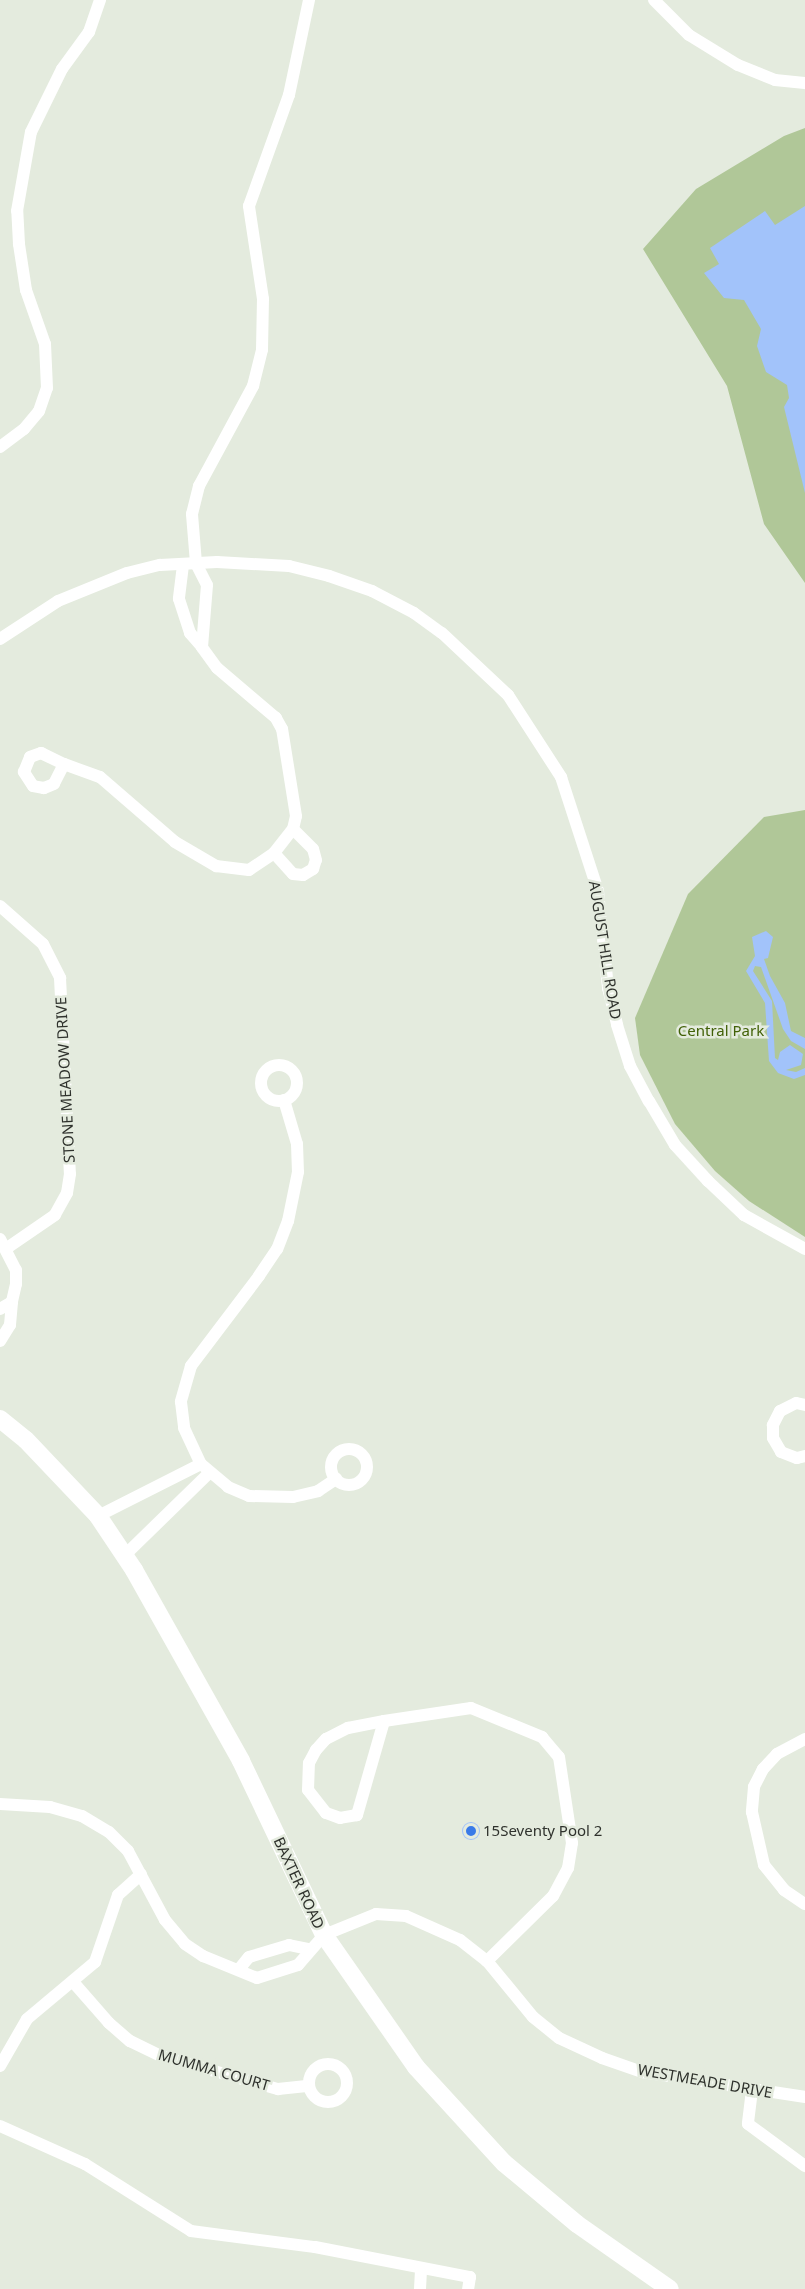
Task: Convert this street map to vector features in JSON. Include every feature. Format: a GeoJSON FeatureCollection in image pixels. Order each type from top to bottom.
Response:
{"type":"FeatureCollection","features":[{"type":"Feature","properties":{"kind":"main road","name":"BAXTER ROAD"},"geometry":{"type":"LineString","coordinates":[[0,1419],[26,1440],[98,1516],[124,1556],[241,1761],[324,1935],[416,2067],[475,2133],[577,2224],[670,2289]]}},
{"type":"Feature","properties":{"kind":"street"},"geometry":{"type":"LineString","coordinates":[[0,447],[24,429],[39,411],[47,388],[45,344],[26,290],[19,244],[17,211],[31,132],[62,69],[89,32],[100,0]]}},
{"type":"Feature","properties":{"kind":"street"},"geometry":{"type":"LineString","coordinates":[[64,764],[100,777],[175,842],[216,866],[249,870],[274,853],[293,830],[296,816],[282,729],[276,718],[217,668],[190,633],[179,599],[189,564],[192,514],[199,486],[253,386],[262,350],[263,299],[249,206],[289,95],[309,0]]}},
{"type":"Feature","properties":{"kind":"street"},"geometry":{"type":"LineString","coordinates":[[654,0],[689,35],[738,66],[775,80],[805,83]]}},
{"type":"Feature","properties":{"kind":"street","name":"AUGUST HILL ROAD"},"geometry":{"type":"LineString","coordinates":[[0,639],[58,601],[127,573],[189,564],[250,562],[289,566],[372,591],[414,613],[442,633],[508,695],[561,777],[598,891],[608,988],[617,1025],[630,1066],[649,1101],[675,1145],[708,1181],[744,1215],[805,1250]]}},
{"type":"Feature","properties":{"kind":"street"},"geometry":{"type":"LineString","coordinates":[[189,564],[207,585],[202,647]]}},
{"type":"Feature","properties":{"kind":"street"},"geometry":{"type":"LineString","coordinates":[[274,853],[293,874],[303,875],[313,869],[316,860],[313,849],[293,830]]}},
{"type":"Feature","properties":{"kind":"street","name":"STONE MEADOW DRIVE"},"geometry":{"type":"LineString","coordinates":[[0,906],[43,944],[60,978],[70,1174],[67,1193],[55,1215],[3,1244],[16,1270],[10,1324],[0,1341]]}},
{"type":"Feature","properties":{"kind":"street"},"geometry":{"type":"LineString","coordinates":[[284,1100],[297,1144],[298,1172],[288,1221],[278,1249],[191,1366],[183,1384],[184,1428],[206,1468],[228,1487],[249,1496],[270,1499],[318,1491],[336,1479]]}},
{"type":"Feature","properties":{"kind":"street"},"geometry":{"type":"LineString","coordinates":[[0,1309],[12,1302]]}},
{"type":"Feature","properties":{"kind":"street"},"geometry":{"type":"LineString","coordinates":[[805,1404],[796,1403],[780,1411],[773,1425],[773,1438],[781,1452],[797,1458],[805,1456]]}},
{"type":"Feature","properties":{"kind":"street"},"geometry":{"type":"LineString","coordinates":[[98,1516],[206,1468]]}},
{"type":"Feature","properties":{"kind":"street"},"geometry":{"type":"LineString","coordinates":[[124,1556],[206,1468]]}},
{"type":"Feature","properties":{"kind":"street"},"geometry":{"type":"LineString","coordinates":[[384,1721],[357,1815],[340,1818],[326,1813],[309,1790],[306,1776],[316,1750],[326,1739],[348,1728],[384,1721],[471,1708],[542,1737],[559,1757],[572,1843],[568,1868],[553,1896],[487,1960]]}},
{"type":"Feature","properties":{"kind":"street"},"geometry":{"type":"LineString","coordinates":[[805,1739],[777,1754],[763,1768],[754,1788],[752,1812],[764,1865],[784,1890],[805,1904]]}},
{"type":"Feature","properties":{"kind":"street","name":"WESTMEADE DRIVE"},"geometry":{"type":"LineString","coordinates":[[0,1804],[50,1807],[82,1816],[110,1832],[128,1851],[165,1920],[185,1944],[203,1956],[240,1968],[257,1978],[298,1965],[308,1949],[324,1935],[376,1914],[398,1914],[435,1925],[487,1960],[533,2017],[559,2038],[642,2072],[805,2097]]}},
{"type":"Feature","properties":{"kind":"street"},"geometry":{"type":"LineString","coordinates":[[0,2066],[27,2019],[74,1983],[94,1962],[118,1895],[141,1874]]}},
{"type":"Feature","properties":{"kind":"street"},"geometry":{"type":"LineString","coordinates":[[240,1968],[249,1958],[289,1945],[308,1949]]}},
{"type":"Feature","properties":{"kind":"street","name":"MUMMA COURT"},"geometry":{"type":"LineString","coordinates":[[74,1983],[109,2023],[130,2041],[161,2056],[278,2089],[309,2086]]}},
{"type":"Feature","properties":{"kind":"street"},"geometry":{"type":"LineString","coordinates":[[752,2090],[748,2124],[805,2166]]}},
{"type":"Feature","properties":{"kind":"street"},"geometry":{"type":"LineString","coordinates":[[0,2126],[85,2164],[192,2231],[315,2247],[470,2277],[468,2289]]}},
{"type":"Feature","properties":{"kind":"street"},"geometry":{"type":"LineString","coordinates":[[420,2289],[421,2268]]}},
{"type":"Feature","properties":{"kind":"green space"},"geometry":{"type":"Polygon","coordinates":[[[805,128],[805,583],[764,524],[727,386],[643,249],[696,189],[784,136],[805,128]]]}},
{"type":"Feature","properties":{"kind":"green space","name":"Central Park"},"geometry":{"type":"Polygon","coordinates":[[[805,810],[805,1237],[749,1201],[715,1171],[675,1124],[640,1055],[635,1018],[688,894],[764,817],[805,810]]]}},
{"type":"Feature","properties":{"kind":"water"},"geometry":{"type":"Polygon","coordinates":[[[805,206],[805,493],[784,407],[789,398],[787,385],[766,372],[757,346],[761,329],[744,300],[724,298],[704,273],[719,264],[710,248],[765,211],[775,225],[805,206]]]}},
{"type":"Feature","properties":{"kind":"water"},"geometry":{"type":"Polygon","coordinates":[[[766,931],[773,937],[768,958],[764,959],[770,976],[785,1003],[791,1031],[805,1038],[805,1049],[791,1041],[783,1029],[761,967],[755,966],[753,971],[772,1001],[775,1058],[778,1060],[780,1052],[790,1045],[803,1054],[801,1065],[786,1070],[796,1072],[805,1068],[805,1075],[794,1079],[778,1073],[769,1061],[765,1003],[746,971],[755,956],[752,937],[766,931]]]}},
{"type":"Feature","properties":{"kind":"water","name":"15Seventy Pool 2"},"geometry":{"type":"Polygon","coordinates":[[[471,1822],[479,1827],[480,1831],[475,1839],[471,1840],[463,1835],[462,1831],[467,1823],[471,1822]]]}},
{"type":"Feature","properties":{"kind":"place","name":"15Seventy Pool 2"},"geometry":{"type":"Point","coordinates":[471,1831]}}]}
